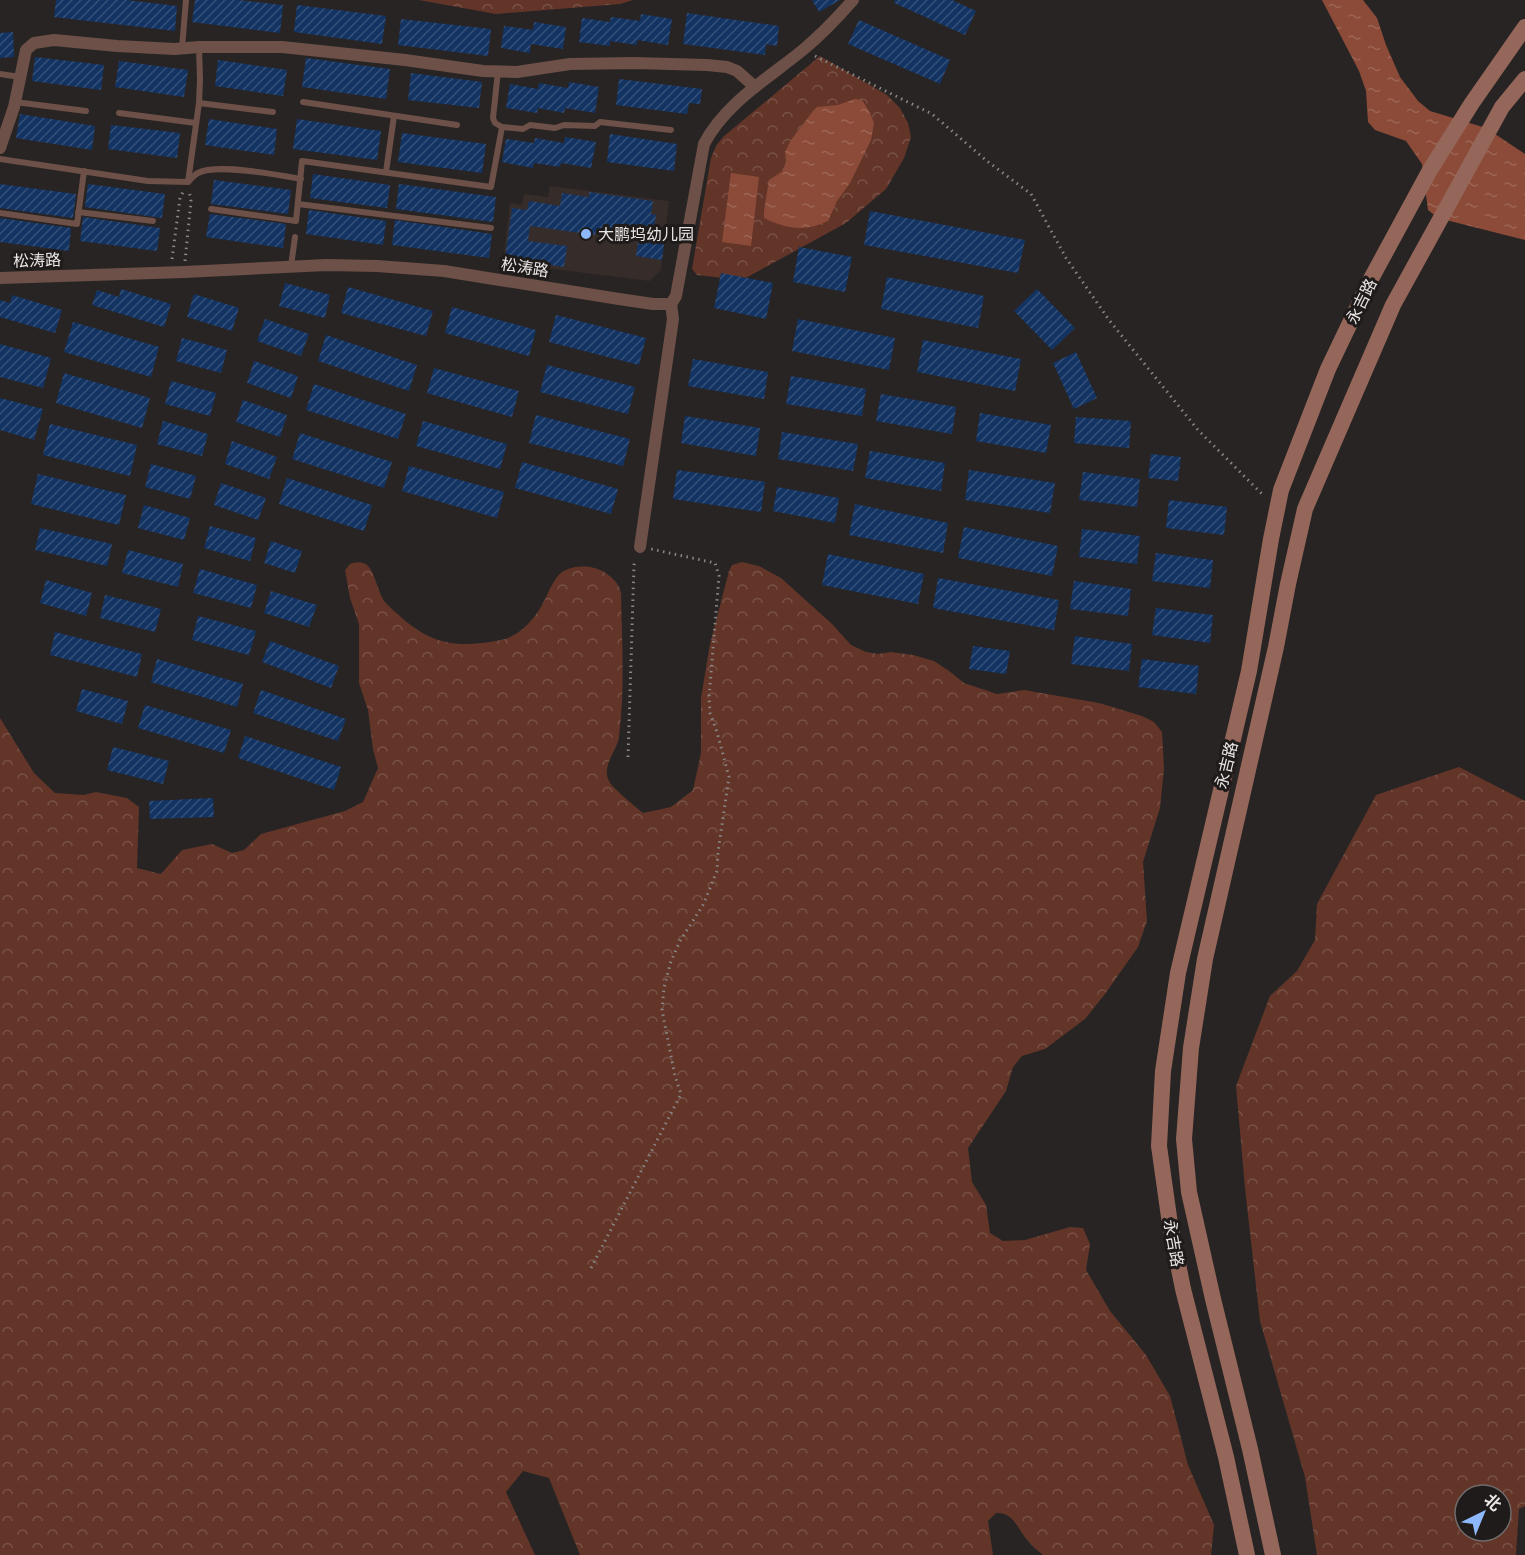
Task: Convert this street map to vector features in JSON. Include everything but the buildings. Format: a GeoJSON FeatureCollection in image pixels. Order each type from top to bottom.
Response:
{"type":"FeatureCollection","features":[{"type":"Feature","properties":{"kind":"main road","name":"永吉路"},"geometry":{"type":"LineString","coordinates":[[1247,1555],[1226,1457],[1183,1289],[1170,1224],[1159,1146],[1163,1071],[1178,973],[1249,671],[1281,490],[1328,369],[1372,278],[1430,170],[1472,103],[1525,27]]}},
{"type":"Feature","properties":{"kind":"main road","name":"永吉路"},"geometry":{"type":"LineString","coordinates":[[1274,1555],[1189,1192],[1184,1138],[1191,1048],[1205,959],[1305,509],[1393,305],[1502,108],[1525,79]]}},
{"type":"Feature","properties":{"kind":"street"},"geometry":{"type":"LineString","coordinates":[[640,547],[673,319],[671,304],[676,296],[704,144],[710,131],[724,114],[802,50],[853,0]]}},
{"type":"Feature","properties":{"kind":"street"},"geometry":{"type":"LineString","coordinates":[[1,140],[15,102],[26,50],[34,43],[54,40],[117,46],[182,48],[282,47],[483,71],[517,72],[570,64],[707,65],[727,67],[737,71],[755,87]]}},
{"type":"Feature","properties":{"kind":"street","name":"松涛路"},"geometry":{"type":"LineString","coordinates":[[0,278],[326,265],[376,266],[444,271],[618,299],[671,304]]}},
{"type":"Feature","properties":{"kind":"lane"},"geometry":{"type":"LineString","coordinates":[[182,48],[186,0]]}},
{"type":"Feature","properties":{"kind":"lane"},"geometry":{"type":"LineString","coordinates":[[188,182],[199,103],[198,47]]}},
{"type":"Feature","properties":{"kind":"lane"},"geometry":{"type":"LineString","coordinates":[[498,71],[493,118],[495,123],[501,127],[523,129],[530,125],[555,128],[564,125],[595,126],[600,122],[671,130]]}},
{"type":"Feature","properties":{"kind":"lane"},"geometry":{"type":"LineString","coordinates":[[0,74],[20,77]]}},
{"type":"Feature","properties":{"kind":"lane"},"geometry":{"type":"LineString","coordinates":[[15,102],[86,111]]}},
{"type":"Feature","properties":{"kind":"lane"},"geometry":{"type":"LineString","coordinates":[[303,102],[457,125]]}},
{"type":"Feature","properties":{"kind":"lane"},"geometry":{"type":"LineString","coordinates":[[199,103],[273,112]]}},
{"type":"Feature","properties":{"kind":"lane"},"geometry":{"type":"LineString","coordinates":[[119,113],[196,123]]}},
{"type":"Feature","properties":{"kind":"lane"},"geometry":{"type":"LineString","coordinates":[[386,172],[394,116]]}},
{"type":"Feature","properties":{"kind":"lane"},"geometry":{"type":"LineString","coordinates":[[211,209],[296,221],[302,161],[491,187],[501,127]]}},
{"type":"Feature","properties":{"kind":"lane"},"geometry":{"type":"LineString","coordinates":[[0,159],[148,181],[188,182],[196,174],[216,169],[266,173],[301,179]]}},
{"type":"Feature","properties":{"kind":"lane"},"geometry":{"type":"LineString","coordinates":[[0,213],[77,224],[84,171]]}},
{"type":"Feature","properties":{"kind":"lane"},"geometry":{"type":"LineString","coordinates":[[298,204],[490,228]]}},
{"type":"Feature","properties":{"kind":"lane"},"geometry":{"type":"LineString","coordinates":[[78,212],[153,221]]}},
{"type":"Feature","properties":{"kind":"lane"},"geometry":{"type":"LineString","coordinates":[[291,267],[295,237]]}},
{"type":"Feature","properties":{"kind":"path"},"geometry":{"type":"LineString","coordinates":[[802,50],[932,114],[987,161],[1031,194],[1066,258],[1109,320],[1198,430],[1264,495],[1272,500]]}},
{"type":"Feature","properties":{"kind":"path"},"geometry":{"type":"LineString","coordinates":[[177,272],[180,198],[188,182]]}},
{"type":"Feature","properties":{"kind":"path"},"geometry":{"type":"LineString","coordinates":[[177,272],[191,201],[188,182]]}},
{"type":"Feature","properties":{"kind":"path"},"geometry":{"type":"LineString","coordinates":[[591,1268],[681,1094],[675,1076],[662,1010],[664,988],[671,961],[680,941],[703,905],[717,871],[729,777],[710,713],[709,697],[719,576],[715,563],[640,547],[634,565],[628,758]]}},
{"type":"Feature","properties":{"kind":"shaded area","name":"大鹏坞幼儿园"},"geometry":{"type":"Polygon","coordinates":[[[550,186],[669,201],[661,270],[650,281],[503,263],[510,203],[522,205],[524,194],[548,197],[550,186]]]}},
{"type":"Feature","properties":{"kind":"green space"},"geometry":{"type":"Polygon","coordinates":[[[419,0],[633,0],[620,4],[496,14],[419,0]]]}},
{"type":"Feature","properties":{"kind":"green space"},"geometry":{"type":"Polygon","coordinates":[[[820,56],[887,95],[900,108],[908,123],[911,137],[904,158],[886,189],[846,223],[742,280],[697,275],[692,269],[711,158],[716,146],[723,137],[820,56]]]}},
{"type":"Feature","properties":{"kind":"green space"},"geometry":{"type":"Polygon","coordinates":[[[359,562],[367,565],[385,602],[414,627],[437,639],[460,644],[501,640],[513,635],[535,616],[561,573],[579,567],[593,568],[599,569],[612,578],[619,586],[621,593],[623,665],[621,719],[618,742],[608,764],[607,775],[615,788],[643,813],[671,807],[693,790],[701,753],[701,698],[710,644],[729,571],[732,565],[742,562],[759,566],[781,578],[832,624],[851,645],[866,652],[878,654],[891,652],[934,661],[964,683],[997,694],[1024,690],[1099,703],[1142,716],[1154,722],[1162,732],[1164,769],[1160,808],[1143,862],[1147,921],[1138,947],[1085,1019],[1045,1049],[1022,1056],[1013,1067],[1006,1091],[968,1148],[972,1182],[986,1205],[990,1233],[1003,1241],[1025,1240],[1070,1227],[1083,1228],[1090,1244],[1086,1270],[1110,1311],[1146,1355],[1170,1396],[1188,1465],[1214,1525],[1211,1555],[1043,1555],[1024,1537],[1015,1522],[1007,1515],[996,1513],[988,1521],[993,1555],[580,1555],[549,1478],[523,1471],[506,1492],[535,1555],[0,1555],[0,718],[34,773],[55,793],[84,795],[96,792],[127,798],[139,807],[137,868],[161,874],[182,850],[212,844],[232,853],[244,850],[261,834],[345,811],[363,802],[378,768],[368,710],[359,683],[359,624],[350,598],[345,570],[350,564],[359,562]]]}},
{"type":"Feature","properties":{"kind":"green space"},"geometry":{"type":"Polygon","coordinates":[[[1459,767],[1525,801],[1525,1506],[1519,1509],[1516,1555],[1317,1555],[1305,1477],[1260,1321],[1236,1086],[1270,996],[1297,971],[1315,940],[1317,904],[1376,795],[1459,767]]]}},
{"type":"Feature","properties":{"kind":"water"},"geometry":{"type":"Polygon","coordinates":[[[1322,0],[1363,0],[1377,18],[1400,77],[1418,101],[1430,111],[1486,128],[1525,154],[1525,240],[1438,218],[1428,210],[1422,164],[1406,141],[1375,130],[1368,122],[1366,91],[1359,71],[1322,0]]]}},
{"type":"Feature","properties":{"kind":"water"},"geometry":{"type":"Polygon","coordinates":[[[855,99],[862,100],[874,123],[871,140],[828,221],[812,227],[796,228],[780,225],[764,218],[769,180],[783,171],[786,161],[785,152],[791,140],[813,111],[817,107],[838,105],[855,99]]]}},
{"type":"Feature","properties":{"kind":"water"},"geometry":{"type":"Polygon","coordinates":[[[731,173],[759,177],[751,246],[722,242],[731,173]]]}},
{"type":"Feature","properties":{"kind":"place","name":"大鹏坞幼儿园"},"geometry":{"type":"Point","coordinates":[586,234]}}]}
